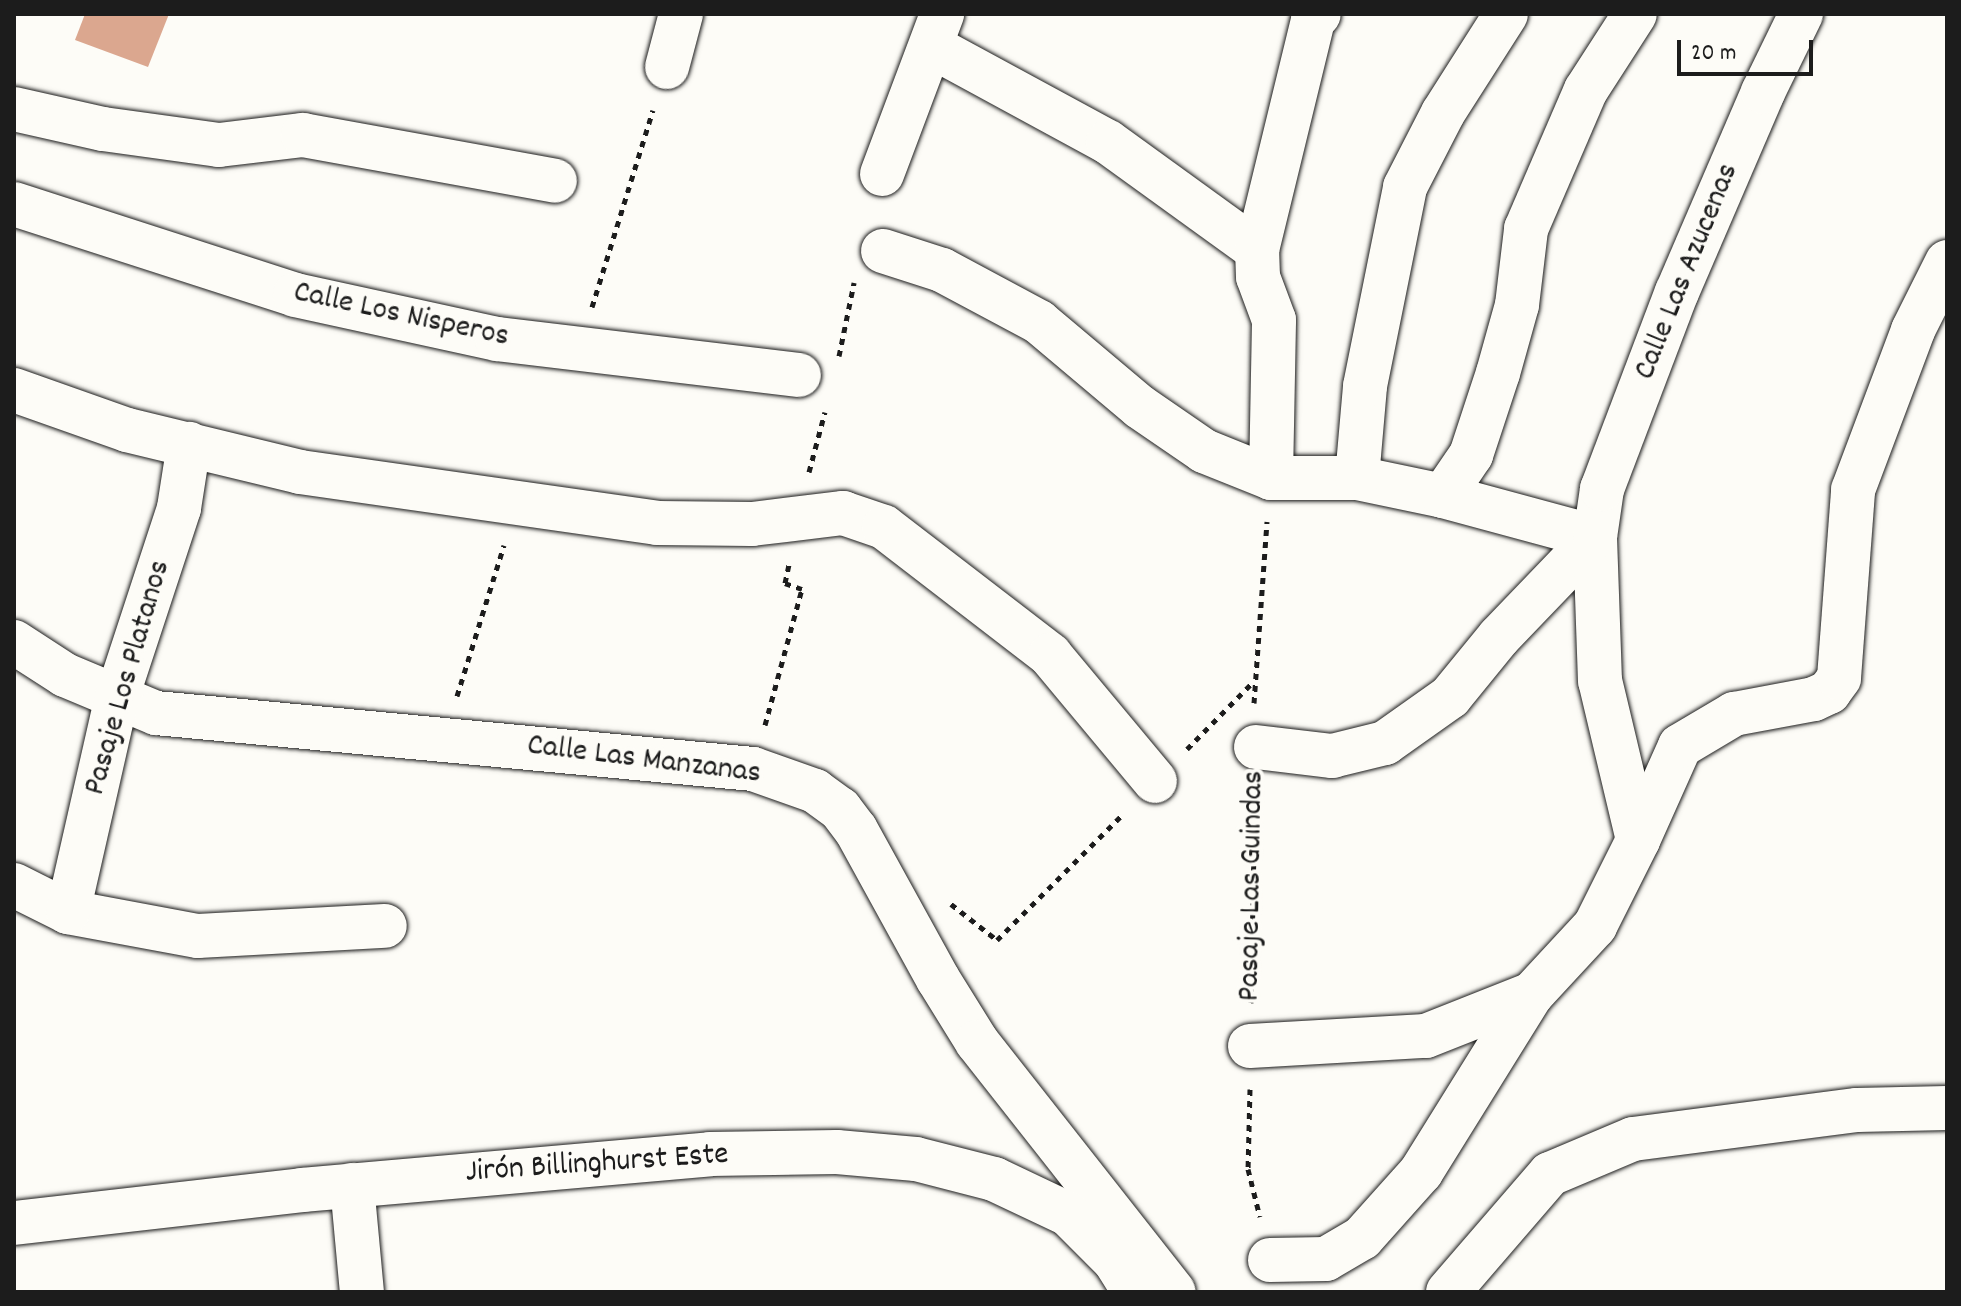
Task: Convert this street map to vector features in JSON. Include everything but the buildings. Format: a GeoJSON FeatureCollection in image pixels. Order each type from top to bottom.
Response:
{"type":"FeatureCollection","features":[{"type":"Feature","properties":{"kind":"street"},"geometry":{"type":"LineString","coordinates":[[667,67],[681,14]]}},
{"type":"Feature","properties":{"kind":"street"},"geometry":{"type":"LineString","coordinates":[[1357,478],[1365,386],[1405,187],[1443,113],[1506,14]]}},
{"type":"Feature","properties":{"kind":"street"},"geometry":{"type":"LineString","coordinates":[[1443,496],[1471,455],[1498,373],[1517,305],[1526,229],[1586,90],[1635,14]]}},
{"type":"Feature","properties":{"kind":"street","name":"Calle Las Azucenas"},"geometry":{"type":"LineString","coordinates":[[1638,840],[1600,681],[1595,537],[1602,489],[1677,292],[1763,92],[1801,14]]}},
{"type":"Feature","properties":{"kind":"street"},"geometry":{"type":"LineString","coordinates":[[1271,478],[1274,320],[1258,277],[1257,250],[1304,16]]}},
{"type":"Feature","properties":{"kind":"street"},"geometry":{"type":"LineString","coordinates":[[882,174],[936,30],[1108,142],[1257,250]]}},
{"type":"Feature","properties":{"kind":"street"},"geometry":{"type":"LineString","coordinates":[[14,109],[103,129],[219,145],[303,135],[555,181]]}},
{"type":"Feature","properties":{"kind":"street","name":"Calle Los Nisperos"},"geometry":{"type":"LineString","coordinates":[[14,204],[295,295],[497,339],[581,346],[799,375]]}},
{"type":"Feature","properties":{"kind":"street"},"geometry":{"type":"LineString","coordinates":[[883,251],[942,270],[1039,322],[1140,407],[1204,451],[1271,478],[1357,478],[1443,496],[1595,537],[1499,637],[1450,697],[1385,743],[1332,756],[1256,747]]}},
{"type":"Feature","properties":{"kind":"street"},"geometry":{"type":"LineString","coordinates":[[1270,1260],[1326,1259],[1362,1238],[1421,1172],[1532,994],[1595,926],[1680,746],[1734,714],[1814,699],[1829,692],[1839,678],[1853,490],[1913,330],[1947,262]]}},
{"type":"Feature","properties":{"kind":"street"},"geometry":{"type":"LineString","coordinates":[[14,390],[127,430],[300,472],[657,523],[752,524],[843,513],[884,527],[1050,655],[1155,781]]}},
{"type":"Feature","properties":{"kind":"street","name":"Pasaje Los Platanos"},"geometry":{"type":"LineString","coordinates":[[68,912],[117,697],[179,508],[189,444]]}},
{"type":"Feature","properties":{"kind":"street","name":"Calle Las Manzanas"},"geometry":{"type":"LineString","coordinates":[[14,642],[65,675],[156,713],[753,769],[815,791],[840,809],[856,830],[938,979],[977,1042],[1174,1292]]}},
{"type":"Feature","properties":{"kind":"street"},"geometry":{"type":"LineString","coordinates":[[14,885],[68,912],[198,936],[385,926]]}},
{"type":"Feature","properties":{"kind":"street"},"geometry":{"type":"LineString","coordinates":[[1250,1046],[1426,1036],[1532,994]]}},
{"type":"Feature","properties":{"kind":"street"},"geometry":{"type":"LineString","coordinates":[[1448,1292],[1550,1174],[1633,1139],[1857,1110],[1947,1108]]}},
{"type":"Feature","properties":{"kind":"street","name":"Jirón Billinghurst Este"},"geometry":{"type":"LineString","coordinates":[[14,1223],[352,1185],[710,1154],[837,1152],[916,1159],[994,1179],[1068,1214],[1115,1261],[1134,1292]]}},
{"type":"Feature","properties":{"kind":"street"},"geometry":{"type":"LineString","coordinates":[[352,1185],[362,1292]]}},
{"type":"Feature","properties":{"kind":"path"},"geometry":{"type":"LineString","coordinates":[[581,346],[667,67]]}},
{"type":"Feature","properties":{"kind":"path","name":"Pasaje Las Guindas"},"geometry":{"type":"LineString","coordinates":[[1270,1260],[1248,1169],[1256,747],[1253,681],[1271,478]]}},
{"type":"Feature","properties":{"kind":"path"},"geometry":{"type":"LineString","coordinates":[[443,739],[518,501]]}}]}
